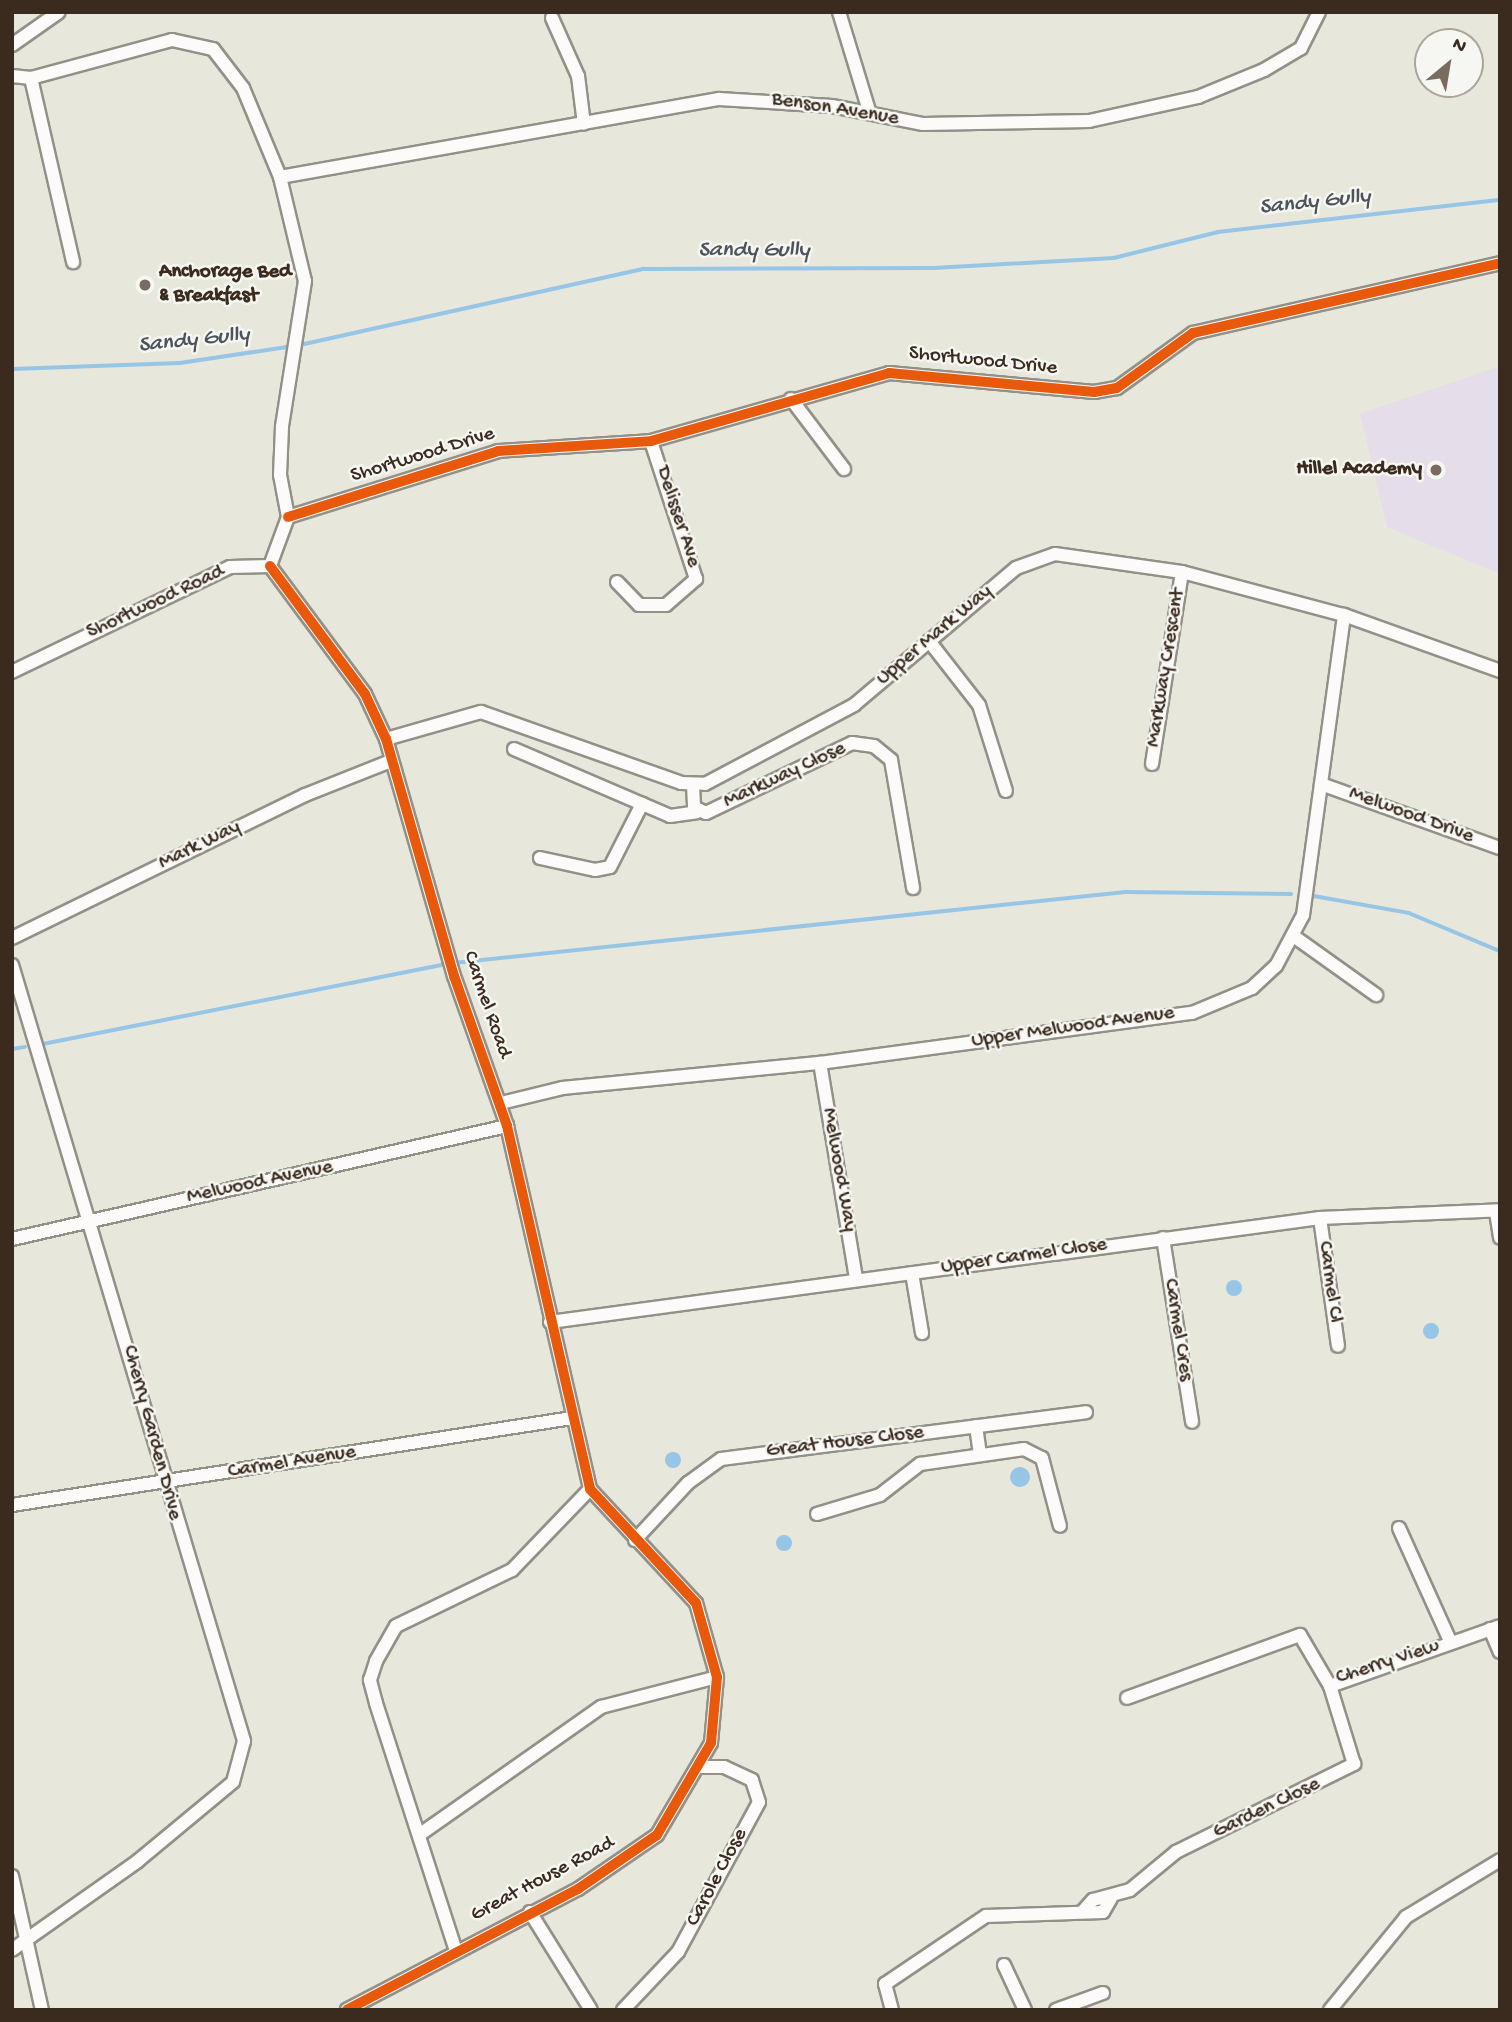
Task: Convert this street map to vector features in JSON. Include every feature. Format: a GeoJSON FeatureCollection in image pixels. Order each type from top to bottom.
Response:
{"type":"FeatureCollection","features":[{"type":"Feature","properties":{"kind":"street"},"geometry":{"type":"LineString","coordinates":[[15,39],[59,12]]}},
{"type":"Feature","properties":{"kind":"street"},"geometry":{"type":"LineString","coordinates":[[839,12],[869,111]]}},
{"type":"Feature","properties":{"kind":"street","name":"Benson Avenue"},"geometry":{"type":"LineString","coordinates":[[280,177],[719,99],[869,111],[923,124],[1014,125],[1089,121],[1158,107],[1228,87],[1288,56],[1306,41],[1318,12]]}},
{"type":"Feature","properties":{"kind":"street"},"geometry":{"type":"LineString","coordinates":[[552,18],[578,76],[584,124]]}},
{"type":"Feature","properties":{"kind":"street"},"geometry":{"type":"LineString","coordinates":[[12,76],[31,78],[172,40],[204,43],[243,88],[280,177],[305,281],[282,426],[280,475],[288,517],[270,566]]}},
{"type":"Feature","properties":{"kind":"street"},"geometry":{"type":"LineString","coordinates":[[31,78],[73,262]]}},
{"type":"Feature","properties":{"kind":"street","name":"Shortwood Drive"},"geometry":{"type":"LineString","coordinates":[[288,517],[498,451],[651,442],[870,376],[912,371],[1094,392],[1117,388],[1193,333],[1500,263]]}},
{"type":"Feature","properties":{"kind":"street"},"geometry":{"type":"LineString","coordinates":[[791,399],[844,469]]}},
{"type":"Feature","properties":{"kind":"street","name":"Delisser Ave"},"geometry":{"type":"LineString","coordinates":[[617,582],[639,605],[666,605],[696,579],[651,442]]}},
{"type":"Feature","properties":{"kind":"street","name":"Upper Mark Way"},"geometry":{"type":"LineString","coordinates":[[693,786],[716,780],[853,705],[1034,559],[1080,553],[1182,572],[1344,615],[1500,671]]}},
{"type":"Feature","properties":{"kind":"street","name":"Shortwood Road"},"geometry":{"type":"LineString","coordinates":[[12,672],[230,567],[270,566]]}},
{"type":"Feature","properties":{"kind":"street","name":"Carmel Road"},"geometry":{"type":"LineString","coordinates":[[270,566],[365,694],[386,739],[454,976],[507,1126],[590,1489]]}},
{"type":"Feature","properties":{"kind":"street","name":"Markway Crescent"},"geometry":{"type":"LineString","coordinates":[[1152,764],[1182,572]]}},
{"type":"Feature","properties":{"kind":"street"},"geometry":{"type":"LineString","coordinates":[[1344,615],[1321,784],[1295,937],[1376,995]]}},
{"type":"Feature","properties":{"kind":"street"},"geometry":{"type":"LineString","coordinates":[[929,642],[979,705],[1006,791]]}},
{"type":"Feature","properties":{"kind":"street"},"geometry":{"type":"LineString","coordinates":[[386,739],[481,712],[693,786]]}},
{"type":"Feature","properties":{"kind":"street","name":"Markway Close"},"geometry":{"type":"LineString","coordinates":[[693,786],[697,811],[706,813],[852,743],[874,746],[891,760],[914,888]]}},
{"type":"Feature","properties":{"kind":"street"},"geometry":{"type":"LineString","coordinates":[[514,749],[678,817],[697,811]]}},
{"type":"Feature","properties":{"kind":"street","name":"Mark Way"},"geometry":{"type":"LineString","coordinates":[[12,939],[305,795],[391,761]]}},
{"type":"Feature","properties":{"kind":"street","name":"Melwood Drive"},"geometry":{"type":"LineString","coordinates":[[1321,784],[1500,848]]}},
{"type":"Feature","properties":{"kind":"street"},"geometry":{"type":"LineString","coordinates":[[540,859],[610,867],[642,804]]}},
{"type":"Feature","properties":{"kind":"street","name":"Upper Melwood Avenue"},"geometry":{"type":"LineString","coordinates":[[500,1103],[563,1088],[820,1063],[1192,1013],[1252,988],[1295,937]]}},
{"type":"Feature","properties":{"kind":"street","name":"Cherry Garden Drive"},"geometry":{"type":"LineString","coordinates":[[12,965],[93,1220],[163,1483],[244,1741],[233,1782],[138,1861],[12,1950]]}},
{"type":"Feature","properties":{"kind":"street","name":"Melwood Way"},"geometry":{"type":"LineString","coordinates":[[820,1063],[856,1277]]}},
{"type":"Feature","properties":{"kind":"street","name":"Melwood Avenue"},"geometry":{"type":"LineString","coordinates":[[12,1239],[507,1126]]}},
{"type":"Feature","properties":{"kind":"street"},"geometry":{"type":"LineString","coordinates":[[1498,1211],[1500,1238]]}},
{"type":"Feature","properties":{"kind":"street","name":"Upper Carmel Close"},"geometry":{"type":"LineString","coordinates":[[551,1322],[856,1277],[912,1273],[1320,1218],[1498,1211]]}},
{"type":"Feature","properties":{"kind":"street","name":"Carmel Cl"},"geometry":{"type":"LineString","coordinates":[[1320,1218],[1338,1346]]}},
{"type":"Feature","properties":{"kind":"street","name":"Carmel Cres"},"geometry":{"type":"LineString","coordinates":[[1163,1238],[1192,1422]]}},
{"type":"Feature","properties":{"kind":"street"},"geometry":{"type":"LineString","coordinates":[[912,1273],[922,1333]]}},
{"type":"Feature","properties":{"kind":"street","name":"Great House Close"},"geometry":{"type":"LineString","coordinates":[[635,1540],[688,1483],[721,1460],[1086,1412]]}},
{"type":"Feature","properties":{"kind":"street","name":"Carmel Avenue"},"geometry":{"type":"LineString","coordinates":[[12,1505],[572,1419]]}},
{"type":"Feature","properties":{"kind":"street"},"geometry":{"type":"LineString","coordinates":[[976,1426],[980,1454]]}},
{"type":"Feature","properties":{"kind":"street"},"geometry":{"type":"LineString","coordinates":[[817,1514],[880,1495],[920,1464],[1024,1449],[1039,1455],[1060,1526]]}},
{"type":"Feature","properties":{"kind":"street"},"geometry":{"type":"LineString","coordinates":[[455,1948],[370,1680],[383,1640],[396,1626],[512,1570],[590,1489]]}},
{"type":"Feature","properties":{"kind":"street","name":"Great House Road"},"geometry":{"type":"LineString","coordinates":[[347,2010],[455,1948],[530,1912],[657,1835],[701,1767],[711,1743],[717,1677],[696,1603],[590,1489]]}},
{"type":"Feature","properties":{"kind":"street"},"geometry":{"type":"LineString","coordinates":[[1399,1528],[1451,1643]]}},
{"type":"Feature","properties":{"kind":"street"},"geometry":{"type":"LineString","coordinates":[[1495,1627],[1500,1652]]}},
{"type":"Feature","properties":{"kind":"street","name":"Cherry View"},"geometry":{"type":"LineString","coordinates":[[1128,1698],[1300,1635],[1330,1686],[1495,1627]]}},
{"type":"Feature","properties":{"kind":"street"},"geometry":{"type":"LineString","coordinates":[[419,1835],[601,1707],[717,1677]]}},
{"type":"Feature","properties":{"kind":"street","name":"Garden Close"},"geometry":{"type":"LineString","coordinates":[[892,2010],[885,1984],[986,1916],[1083,1911],[1093,1900],[1111,1898],[1176,1852],[1351,1768],[1355,1758],[1330,1686]]}},
{"type":"Feature","properties":{"kind":"street","name":"Carole Close"},"geometry":{"type":"LineString","coordinates":[[622,2010],[678,1952],[759,1801],[752,1780],[723,1767],[701,1767]]}},
{"type":"Feature","properties":{"kind":"street"},"geometry":{"type":"LineString","coordinates":[[1330,2010],[1406,1917],[1500,1860]]}},
{"type":"Feature","properties":{"kind":"street"},"geometry":{"type":"LineString","coordinates":[[12,1877],[24,1942],[42,2010]]}},
{"type":"Feature","properties":{"kind":"street"},"geometry":{"type":"LineString","coordinates":[[530,1912],[591,2010]]}},
{"type":"Feature","properties":{"kind":"street"},"geometry":{"type":"LineString","coordinates":[[1004,1965],[1025,2010]]}},
{"type":"Feature","properties":{"kind":"street"},"geometry":{"type":"LineString","coordinates":[[1056,2010],[1103,1993]]}},
{"type":"Feature","properties":{"kind":"shaded area","name":"Hillel Academy"},"geometry":{"type":"Polygon","coordinates":[[[1500,366],[1500,574],[1387,527],[1360,414],[1500,366]]]}},
{"type":"Feature","properties":{"kind":"water"},"geometry":{"type":"Polygon","coordinates":[[[1234,1280],[1242,1288],[1234,1296],[1226,1288],[1234,1280]]]}},
{"type":"Feature","properties":{"kind":"water"},"geometry":{"type":"Polygon","coordinates":[[[1431,1323],[1439,1331],[1431,1339],[1423,1331],[1431,1323]]]}},
{"type":"Feature","properties":{"kind":"water"},"geometry":{"type":"Polygon","coordinates":[[[673,1452],[681,1460],[673,1468],[665,1460],[673,1452]]]}},
{"type":"Feature","properties":{"kind":"water"},"geometry":{"type":"Polygon","coordinates":[[[1020,1467],[1027,1470],[1030,1477],[1027,1484],[1020,1487],[1013,1484],[1010,1477],[1013,1470],[1020,1467]]]}},
{"type":"Feature","properties":{"kind":"water"},"geometry":{"type":"Polygon","coordinates":[[[784,1535],[790,1537],[790,1549],[784,1551],[778,1549],[776,1543],[778,1537],[784,1535]]]}},
{"type":"Feature","properties":{"kind":"waterway","name":"Sandy Gully"},"geometry":{"type":"LineString","coordinates":[[12,369],[180,363],[300,345],[644,269],[934,268],[1114,258],[1218,232],[1500,200]]}},
{"type":"Feature","properties":{"kind":"waterway"},"geometry":{"type":"LineString","coordinates":[[454,963],[1125,892],[1291,894]]}},
{"type":"Feature","properties":{"kind":"waterway"},"geometry":{"type":"LineString","coordinates":[[1314,896],[1409,913],[1500,951]]}},
{"type":"Feature","properties":{"kind":"waterway"},"geometry":{"type":"LineString","coordinates":[[43,1044],[446,964]]}},
{"type":"Feature","properties":{"kind":"waterway"},"geometry":{"type":"LineString","coordinates":[[12,1049],[25,1047]]}},
{"type":"Feature","properties":{"kind":"cycle path"},"geometry":{"type":"LineString","coordinates":[[288,517],[498,451],[651,441],[889,373],[1094,392],[1117,388],[1193,333],[1500,263]]}},
{"type":"Feature","properties":{"kind":"cycle path"},"geometry":{"type":"LineString","coordinates":[[270,566],[365,694],[386,739],[454,976],[507,1126],[590,1489],[696,1603],[717,1677],[711,1743],[657,1835],[578,1889],[347,2010]]}},
{"type":"Feature","properties":{"kind":"place","name":"Anchorage Bed & Breakfast"},"geometry":{"type":"Point","coordinates":[145,285]}},
{"type":"Feature","properties":{"kind":"place","name":"Hillel Academy"},"geometry":{"type":"Point","coordinates":[1436,470]}}]}
